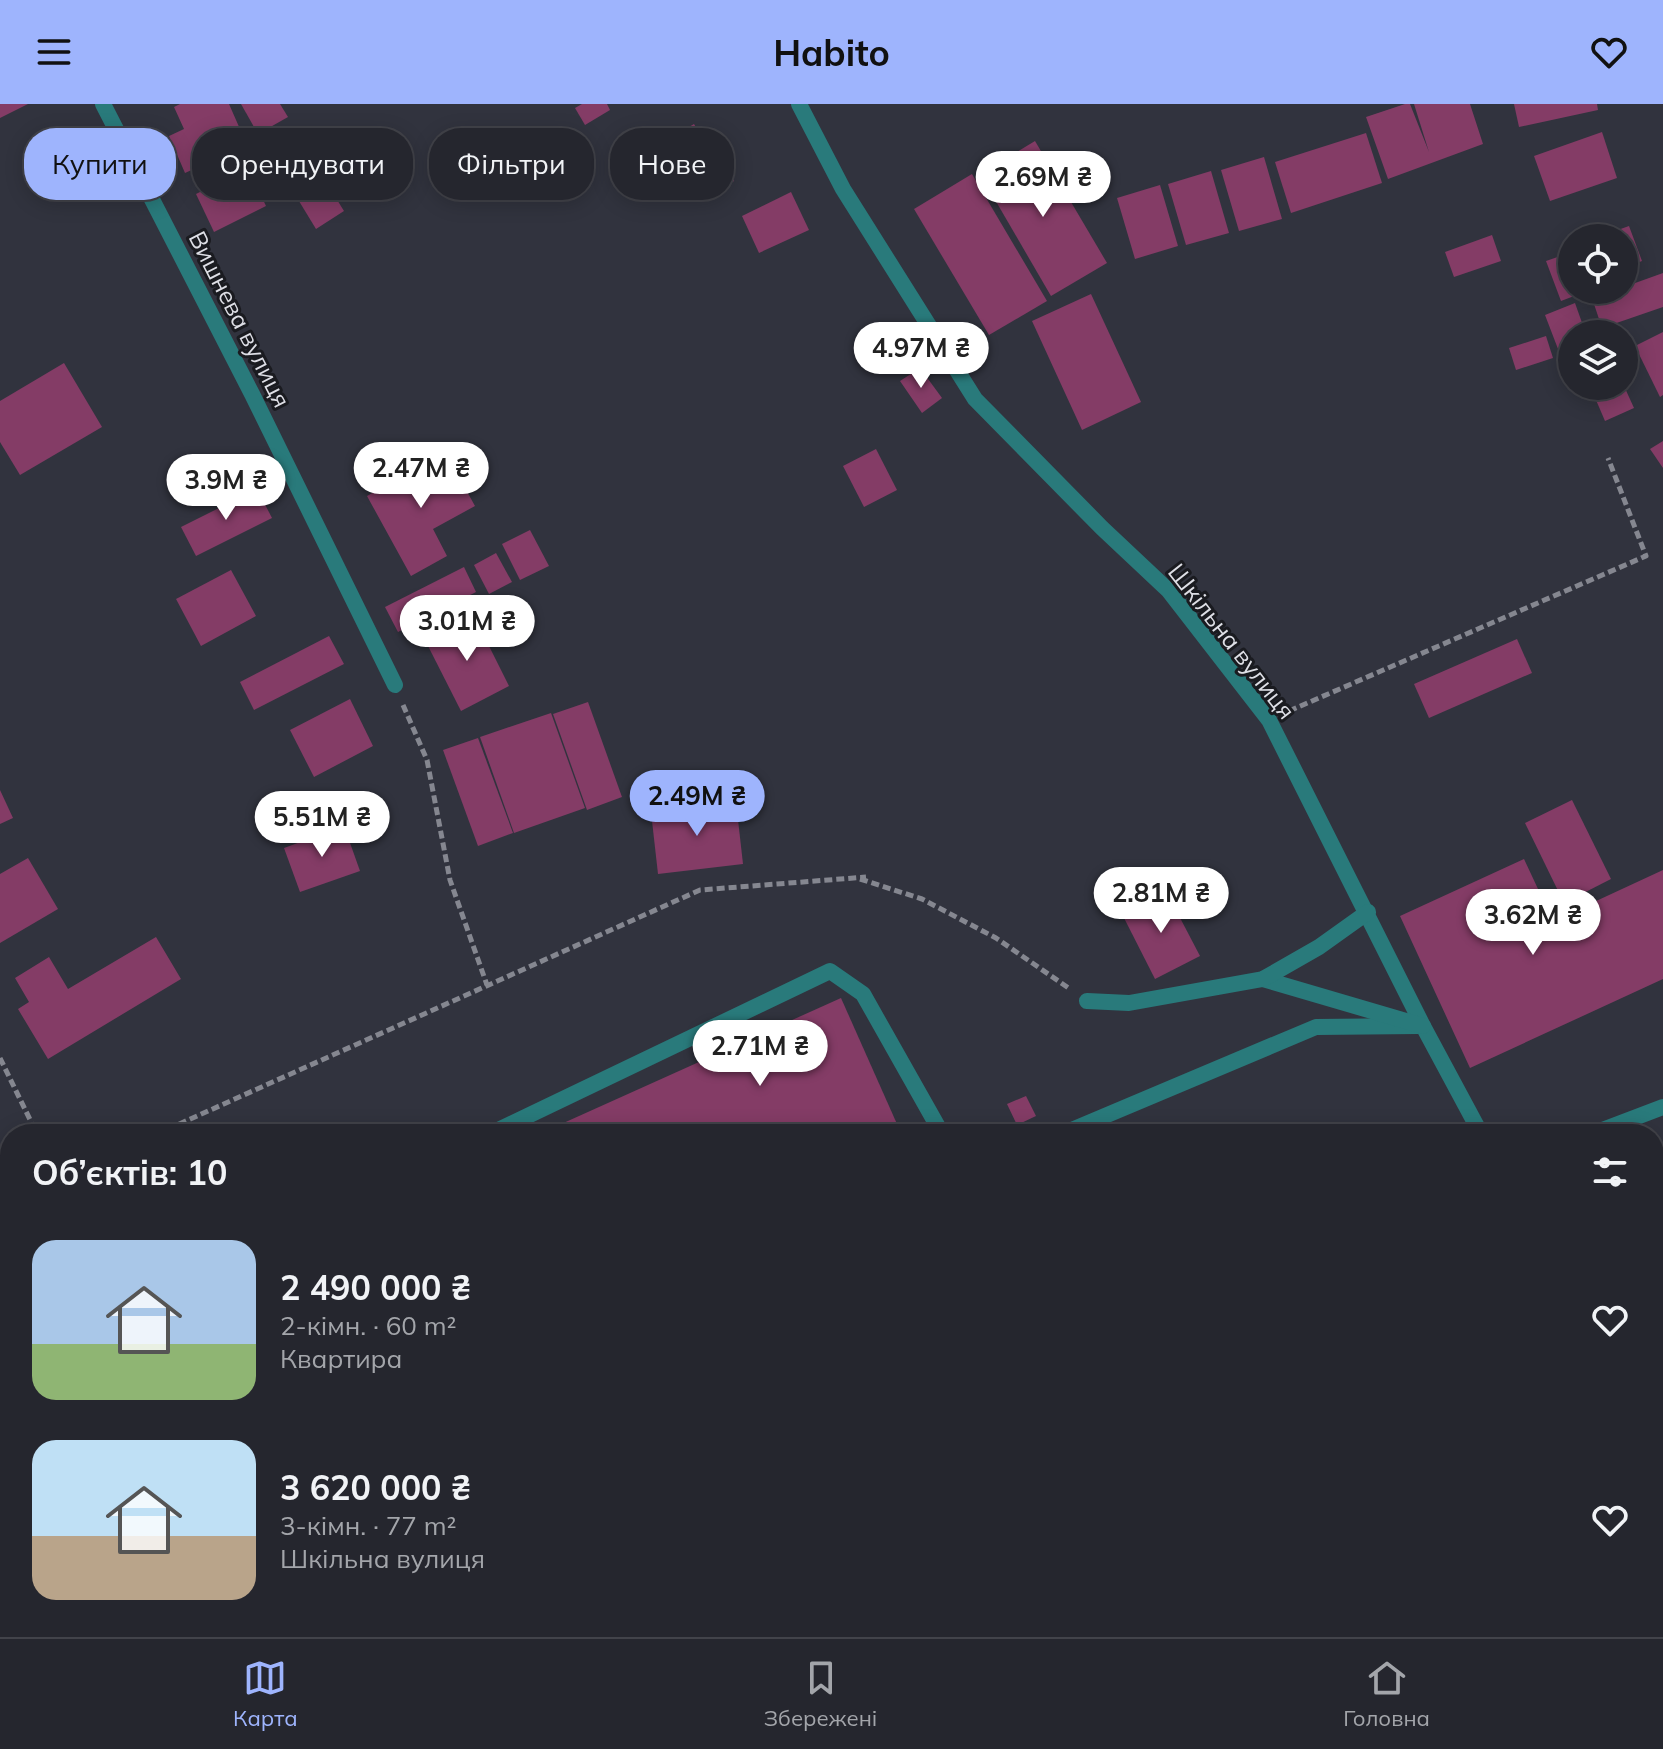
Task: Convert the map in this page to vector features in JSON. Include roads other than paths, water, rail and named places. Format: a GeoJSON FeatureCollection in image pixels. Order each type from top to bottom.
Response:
{"type":"FeatureCollection","features":[{"type":"Feature","properties":{"kind":"street","name":"Вишнева вулиця"},"geometry":{"type":"LineString","coordinates":[[103,104],[252,394],[395,685]]}},
{"type":"Feature","properties":{"kind":"street","name":"Шкільна вулиця"},"geometry":{"type":"LineString","coordinates":[[799,104],[843,189],[975,399],[1169,591],[1269,720],[1476,1124]]}},
{"type":"Feature","properties":{"kind":"street"},"geometry":{"type":"LineString","coordinates":[[1087,1001],[1129,1003],[1263,979],[1319,947],[1368,912]]}},
{"type":"Feature","properties":{"kind":"street"},"geometry":{"type":"LineString","coordinates":[[511,1124],[830,971],[863,994],[936,1124]]}},
{"type":"Feature","properties":{"kind":"street"},"geometry":{"type":"LineString","coordinates":[[1263,979],[1423,1026]]}},
{"type":"Feature","properties":{"kind":"street"},"geometry":{"type":"LineString","coordinates":[[1086,1124],[1316,1027],[1423,1026]]}},
{"type":"Feature","properties":{"kind":"street"},"geometry":{"type":"LineString","coordinates":[[1618,1124],[1663,1107]]}}]}
